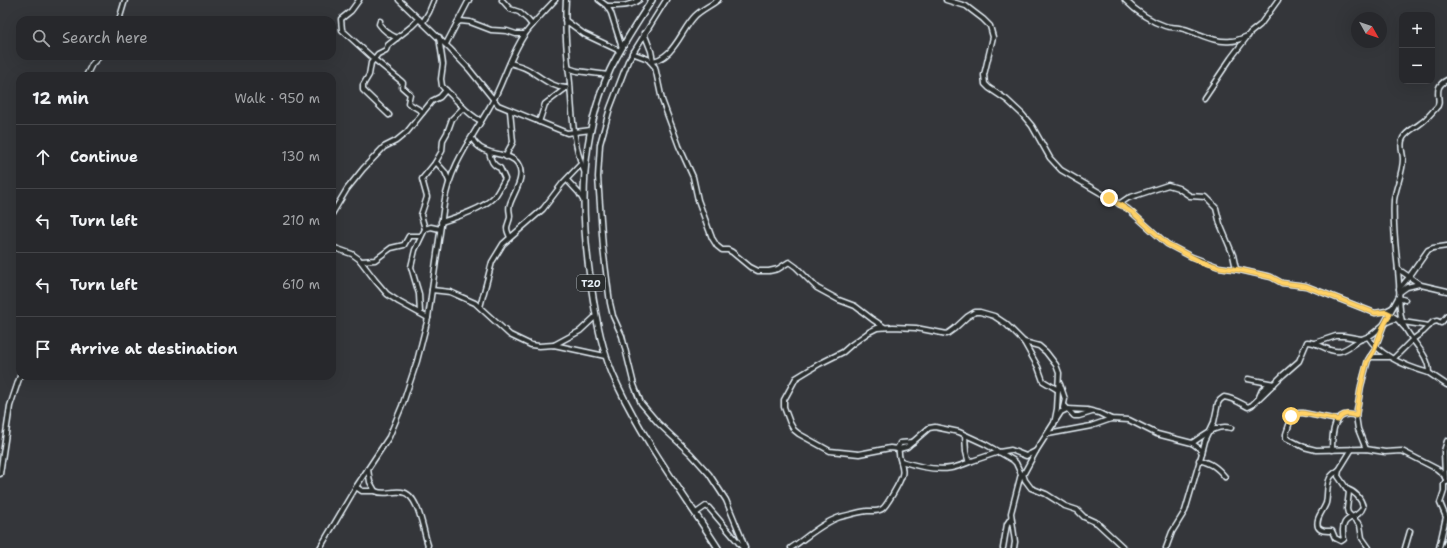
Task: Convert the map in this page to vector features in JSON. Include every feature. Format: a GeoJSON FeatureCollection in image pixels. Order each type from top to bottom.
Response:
{"type":"FeatureCollection","features":[{"type":"Feature","properties":{"kind":"main road","name":"T20"},"geometry":{"type":"LineString","coordinates":[[652,0],[621,49],[608,75],[594,114],[584,171],[583,200],[586,246],[596,316],[605,356],[617,385],[638,424],[718,548]]}},
{"type":"Feature","properties":{"kind":"street"},"geometry":{"type":"LineString","coordinates":[[120,16],[126,0]]}},
{"type":"Feature","properties":{"kind":"street"},"geometry":{"type":"LineString","coordinates":[[359,0],[351,11],[341,19],[341,27],[343,31],[374,59],[403,82],[402,87],[410,94],[408,103],[423,112]]}},
{"type":"Feature","properties":{"kind":"street"},"geometry":{"type":"LineString","coordinates":[[399,0],[446,44],[469,69],[498,105],[562,131],[574,132],[591,130]]}},
{"type":"Feature","properties":{"kind":"street"},"geometry":{"type":"LineString","coordinates":[[423,22],[434,0]]}},
{"type":"Feature","properties":{"kind":"street"},"geometry":{"type":"LineString","coordinates":[[446,44],[469,0]]}},
{"type":"Feature","properties":{"kind":"street"},"geometry":{"type":"LineString","coordinates":[[502,0],[510,9],[519,12],[532,25]]}},
{"type":"Feature","properties":{"kind":"street"},"geometry":{"type":"LineString","coordinates":[[320,548],[356,487],[389,437],[398,417],[417,361],[428,318],[441,222],[449,182],[458,161],[494,100],[510,63],[525,34],[556,0]]}},
{"type":"Feature","properties":{"kind":"street"},"geometry":{"type":"LineString","coordinates":[[566,0],[565,20],[568,88],[574,132],[584,171]]}},
{"type":"Feature","properties":{"kind":"street"},"geometry":{"type":"LineString","coordinates":[[599,0],[607,6],[614,22],[621,49]]}},
{"type":"Feature","properties":{"kind":"street"},"geometry":{"type":"LineString","coordinates":[[607,6],[626,6],[639,0]]}},
{"type":"Feature","properties":{"kind":"street"},"geometry":{"type":"LineString","coordinates":[[666,0],[644,33],[624,70],[600,144],[598,177],[603,248],[610,307],[622,336],[634,385],[641,403],[658,423],[691,454],[713,479],[731,511],[744,548]]}},
{"type":"Feature","properties":{"kind":"street"},"geometry":{"type":"LineString","coordinates":[[632,53],[652,61],[658,61],[672,49],[695,16],[718,0]]}},
{"type":"Feature","properties":{"kind":"street"},"geometry":{"type":"LineString","coordinates":[[946,0],[969,9],[991,28],[992,37],[984,75],[987,86],[1007,100],[1028,120],[1050,158],[1061,170],[1133,213],[1162,240],[1201,262],[1271,277],[1282,283],[1306,286],[1375,313],[1388,313],[1406,329]]}},
{"type":"Feature","properties":{"kind":"street"},"geometry":{"type":"LineString","coordinates":[[1125,0],[1129,5],[1145,17],[1166,26],[1185,29],[1211,39],[1226,41],[1237,40],[1248,36]]}},
{"type":"Feature","properties":{"kind":"street"},"geometry":{"type":"LineString","coordinates":[[1204,98],[1223,68],[1248,36],[1260,25],[1278,0]]}},
{"type":"Feature","properties":{"kind":"street"},"geometry":{"type":"LineString","coordinates":[[389,115],[363,90],[363,85],[370,72],[370,65],[378,54],[386,50],[388,46],[419,19]]}},
{"type":"Feature","properties":{"kind":"street"},"geometry":{"type":"LineString","coordinates":[[565,20],[584,34],[621,49]]}},
{"type":"Feature","properties":{"kind":"street"},"geometry":{"type":"LineString","coordinates":[[380,21],[379,24],[386,32],[397,38]]}},
{"type":"Feature","properties":{"kind":"street"},"geometry":{"type":"LineString","coordinates":[[457,23],[460,21],[470,22],[491,30],[525,34]]}},
{"type":"Feature","properties":{"kind":"street"},"geometry":{"type":"LineString","coordinates":[[644,33],[651,51],[652,61],[657,72],[662,100],[679,146],[693,177],[698,200],[712,238],[717,246],[722,250],[732,252],[750,267],[758,271],[778,269],[789,262],[817,288],[832,297],[860,308],[884,327]]}},
{"type":"Feature","properties":{"kind":"street"},"geometry":{"type":"LineString","coordinates":[[438,37],[443,64],[441,85],[472,117],[481,121]]}},
{"type":"Feature","properties":{"kind":"street"},"geometry":{"type":"LineString","coordinates":[[88,72],[96,60]]}},
{"type":"Feature","properties":{"kind":"street"},"geometry":{"type":"LineString","coordinates":[[510,63],[531,71],[552,85],[568,88]]}},
{"type":"Feature","properties":{"kind":"street"},"geometry":{"type":"LineString","coordinates":[[568,68],[608,75]]}},
{"type":"Feature","properties":{"kind":"street"},"geometry":{"type":"LineString","coordinates":[[1429,373],[1427,359],[1412,340],[1406,329],[1399,307],[1398,269],[1394,240],[1394,200],[1403,158],[1401,147],[1402,140],[1407,132],[1422,123],[1438,108],[1439,102],[1437,92],[1442,84],[1447,80]]}},
{"type":"Feature","properties":{"kind":"street"},"geometry":{"type":"LineString","coordinates":[[540,122],[545,104],[562,90],[568,88]]}},
{"type":"Feature","properties":{"kind":"street"},"geometry":{"type":"LineString","coordinates":[[336,207],[347,189],[363,169],[384,147],[396,141],[407,132],[434,100],[440,97],[446,90]]}},
{"type":"Feature","properties":{"kind":"street"},"geometry":{"type":"LineString","coordinates":[[425,229],[421,215],[427,197],[422,179],[442,151],[443,140],[450,123],[463,108]]}},
{"type":"Feature","properties":{"kind":"street"},"geometry":{"type":"LineString","coordinates":[[506,157],[513,142],[510,111]]}},
{"type":"Feature","properties":{"kind":"street"},"geometry":{"type":"LineString","coordinates":[[472,138],[477,146],[490,152],[512,158],[518,162],[521,173],[520,181],[509,208],[510,216],[507,230],[510,237]]}},
{"type":"Feature","properties":{"kind":"street"},"geometry":{"type":"LineString","coordinates":[[441,222],[470,212],[488,202],[499,190],[505,179],[500,168],[494,166],[490,152]]}},
{"type":"Feature","properties":{"kind":"street"},"geometry":{"type":"LineString","coordinates":[[435,162],[439,164],[445,172],[449,182]]}},
{"type":"Feature","properties":{"kind":"street"},"geometry":{"type":"LineString","coordinates":[[480,307],[492,262],[503,244],[543,209],[581,164]]}},
{"type":"Feature","properties":{"kind":"street"},"geometry":{"type":"LineString","coordinates":[[567,180],[579,193],[583,200]]}},
{"type":"Feature","properties":{"kind":"street"},"geometry":{"type":"LineString","coordinates":[[1119,204],[1128,198],[1168,185],[1178,188],[1189,196],[1205,197],[1216,208],[1220,224],[1233,255],[1236,269]]}},
{"type":"Feature","properties":{"kind":"street"},"geometry":{"type":"LineString","coordinates":[[420,313],[419,294],[411,267],[415,250],[425,229],[431,227],[440,229]]}},
{"type":"Feature","properties":{"kind":"street"},"geometry":{"type":"LineString","coordinates":[[361,261],[375,260],[391,248],[404,245],[409,236],[421,236]]}},
{"type":"Feature","properties":{"kind":"street"},"geometry":{"type":"LineString","coordinates":[[1366,449],[1358,430],[1356,416],[1361,386],[1370,357],[1388,313],[1430,248],[1447,246]]}},
{"type":"Feature","properties":{"kind":"street"},"geometry":{"type":"LineString","coordinates":[[336,248],[352,254],[361,261],[370,275],[387,294],[428,318]]}},
{"type":"Feature","properties":{"kind":"street"},"geometry":{"type":"LineString","coordinates":[[1398,269],[1420,284],[1447,291]]}},
{"type":"Feature","properties":{"kind":"street"},"geometry":{"type":"LineString","coordinates":[[1399,294],[1407,287],[1420,284]]}},
{"type":"Feature","properties":{"kind":"street"},"geometry":{"type":"LineString","coordinates":[[432,290],[443,290],[474,303],[504,330],[531,345],[554,345],[605,356]]}},
{"type":"Feature","properties":{"kind":"street"},"geometry":{"type":"LineString","coordinates":[[1399,294],[1405,300]]}},
{"type":"Feature","properties":{"kind":"street"},"geometry":{"type":"LineString","coordinates":[[898,449],[890,448],[859,454],[826,450],[794,430],[784,407],[784,400],[794,381],[799,376],[843,352],[850,345],[869,332],[884,327],[916,328],[947,334],[970,314],[980,312],[994,316],[1001,320],[1024,342],[1040,370],[1043,381],[1058,390]]}},
{"type":"Feature","properties":{"kind":"street"},"geometry":{"type":"LineString","coordinates":[[554,345],[580,331],[596,316]]}},
{"type":"Feature","properties":{"kind":"street"},"geometry":{"type":"LineString","coordinates":[[1370,357],[1393,357],[1429,326],[1436,321],[1442,323],[1447,316]]}},
{"type":"Feature","properties":{"kind":"street"},"geometry":{"type":"LineString","coordinates":[[1168,548],[1172,532],[1185,512],[1205,441],[1214,422],[1218,403],[1222,398],[1231,398],[1248,407],[1252,405],[1258,399],[1262,390],[1299,361],[1308,342],[1314,343],[1327,350],[1339,351],[1350,347],[1361,339],[1368,337],[1384,324],[1394,319],[1429,326]]}},
{"type":"Feature","properties":{"kind":"street"},"geometry":{"type":"LineString","coordinates":[[1314,343],[1336,336],[1361,339]]}},
{"type":"Feature","properties":{"kind":"street"},"geometry":{"type":"LineString","coordinates":[[1368,337],[1375,347],[1381,352],[1409,366],[1429,373],[1446,384]]}},
{"type":"Feature","properties":{"kind":"street"},"geometry":{"type":"LineString","coordinates":[[1024,342],[1039,346],[1046,352],[1056,365],[1066,407]]}},
{"type":"Feature","properties":{"kind":"street"},"geometry":{"type":"LineString","coordinates":[[1248,379],[1271,384]]}},
{"type":"Feature","properties":{"kind":"street"},"geometry":{"type":"LineString","coordinates":[[0,474],[10,406],[18,380]]}},
{"type":"Feature","properties":{"kind":"street"},"geometry":{"type":"LineString","coordinates":[[1054,424],[1060,383]]}},
{"type":"Feature","properties":{"kind":"street"},"geometry":{"type":"LineString","coordinates":[[1066,407],[1094,411],[1111,419],[1129,420],[1157,434],[1192,443],[1202,453]]}},
{"type":"Feature","properties":{"kind":"street"},"geometry":{"type":"LineString","coordinates":[[1014,548],[1015,542],[1011,518],[1020,479],[1036,451],[1061,412],[1066,407]]}},
{"type":"Feature","properties":{"kind":"street"},"geometry":{"type":"LineString","coordinates":[[1291,416],[1302,413],[1338,420]]}},
{"type":"Feature","properties":{"kind":"street"},"geometry":{"type":"LineString","coordinates":[[1332,450],[1332,432],[1338,420],[1342,415],[1347,414],[1356,416]]}},
{"type":"Feature","properties":{"kind":"street"},"geometry":{"type":"LineString","coordinates":[[1048,434],[1091,426],[1111,419]]}},
{"type":"Feature","properties":{"kind":"street"},"geometry":{"type":"LineString","coordinates":[[1289,425],[1286,437],[1291,441],[1308,448],[1332,450],[1366,449],[1385,452],[1402,451],[1434,467],[1446,477]]}},
{"type":"Feature","properties":{"kind":"street"},"geometry":{"type":"LineString","coordinates":[[1192,443],[1210,432],[1224,426],[1230,428]]}},
{"type":"Feature","properties":{"kind":"street"},"geometry":{"type":"LineString","coordinates":[[791,548],[807,535],[835,519],[862,512],[878,511],[884,508],[900,482],[903,470],[898,449],[900,443],[913,442],[932,427],[959,432],[999,452],[1026,470]]}},
{"type":"Feature","properties":{"kind":"street"},"geometry":{"type":"LineString","coordinates":[[965,436],[966,456],[968,460],[972,461]]}},
{"type":"Feature","properties":{"kind":"street"},"geometry":{"type":"LineString","coordinates":[[1439,548],[1446,517],[1440,500],[1444,491],[1446,477],[1444,451],[1447,442]]}},
{"type":"Feature","properties":{"kind":"street"},"geometry":{"type":"LineString","coordinates":[[1347,489],[1355,494],[1362,502],[1363,507],[1361,512],[1351,516],[1342,527],[1344,538],[1342,541],[1336,539],[1332,531],[1323,531],[1318,525],[1320,514],[1326,502],[1329,479],[1339,470],[1352,449]]}},
{"type":"Feature","properties":{"kind":"street"},"geometry":{"type":"LineString","coordinates":[[901,461],[922,467],[944,469],[999,452],[1011,450],[1026,456],[1036,451]]}},
{"type":"Feature","properties":{"kind":"street"},"geometry":{"type":"LineString","coordinates":[[1199,460],[1216,466],[1225,477]]}},
{"type":"Feature","properties":{"kind":"street"},"geometry":{"type":"LineString","coordinates":[[1016,464],[1021,474],[1020,479]]}},
{"type":"Feature","properties":{"kind":"street"},"geometry":{"type":"LineString","coordinates":[[368,469],[370,482],[375,491]]}},
{"type":"Feature","properties":{"kind":"street"},"geometry":{"type":"LineString","coordinates":[[1339,470],[1338,474],[1340,480],[1347,489],[1349,495],[1347,509],[1351,516],[1360,525],[1362,538],[1369,548]]}},
{"type":"Feature","properties":{"kind":"street"},"geometry":{"type":"LineString","coordinates":[[1023,474],[1025,480],[1031,488],[1046,494],[1065,506],[1077,510],[1084,517],[1096,523],[1124,548]]}},
{"type":"Feature","properties":{"kind":"street"},"geometry":{"type":"LineString","coordinates":[[356,487],[362,491],[375,491],[386,494],[403,492],[408,493],[415,502],[421,518],[428,545],[427,548]]}},
{"type":"Feature","properties":{"kind":"street"},"geometry":{"type":"LineString","coordinates":[[696,513],[706,506],[709,508],[744,548]]}},
{"type":"Feature","properties":{"kind":"street"},"geometry":{"type":"LineString","coordinates":[[1004,547],[1007,524],[1011,518]]}},
{"type":"Feature","properties":{"kind":"street"},"geometry":{"type":"LineString","coordinates":[[1405,548],[1410,531]]}},
{"type":"Feature","properties":{"kind":"street"},"geometry":{"type":"LineString","coordinates":[[1444,548],[1447,542]]}},
{"type":"Feature","properties":{"kind":"route"},"geometry":{"type":"LineString","coordinates":[[1109,198],[1133,213],[1167,244],[1201,262],[1271,277],[1281,283],[1290,285],[1304,285],[1375,313],[1386,312],[1390,314],[1382,329],[1374,351],[1367,362],[1356,416],[1351,414],[1342,415],[1338,420],[1302,413],[1291,416]]}}]}
